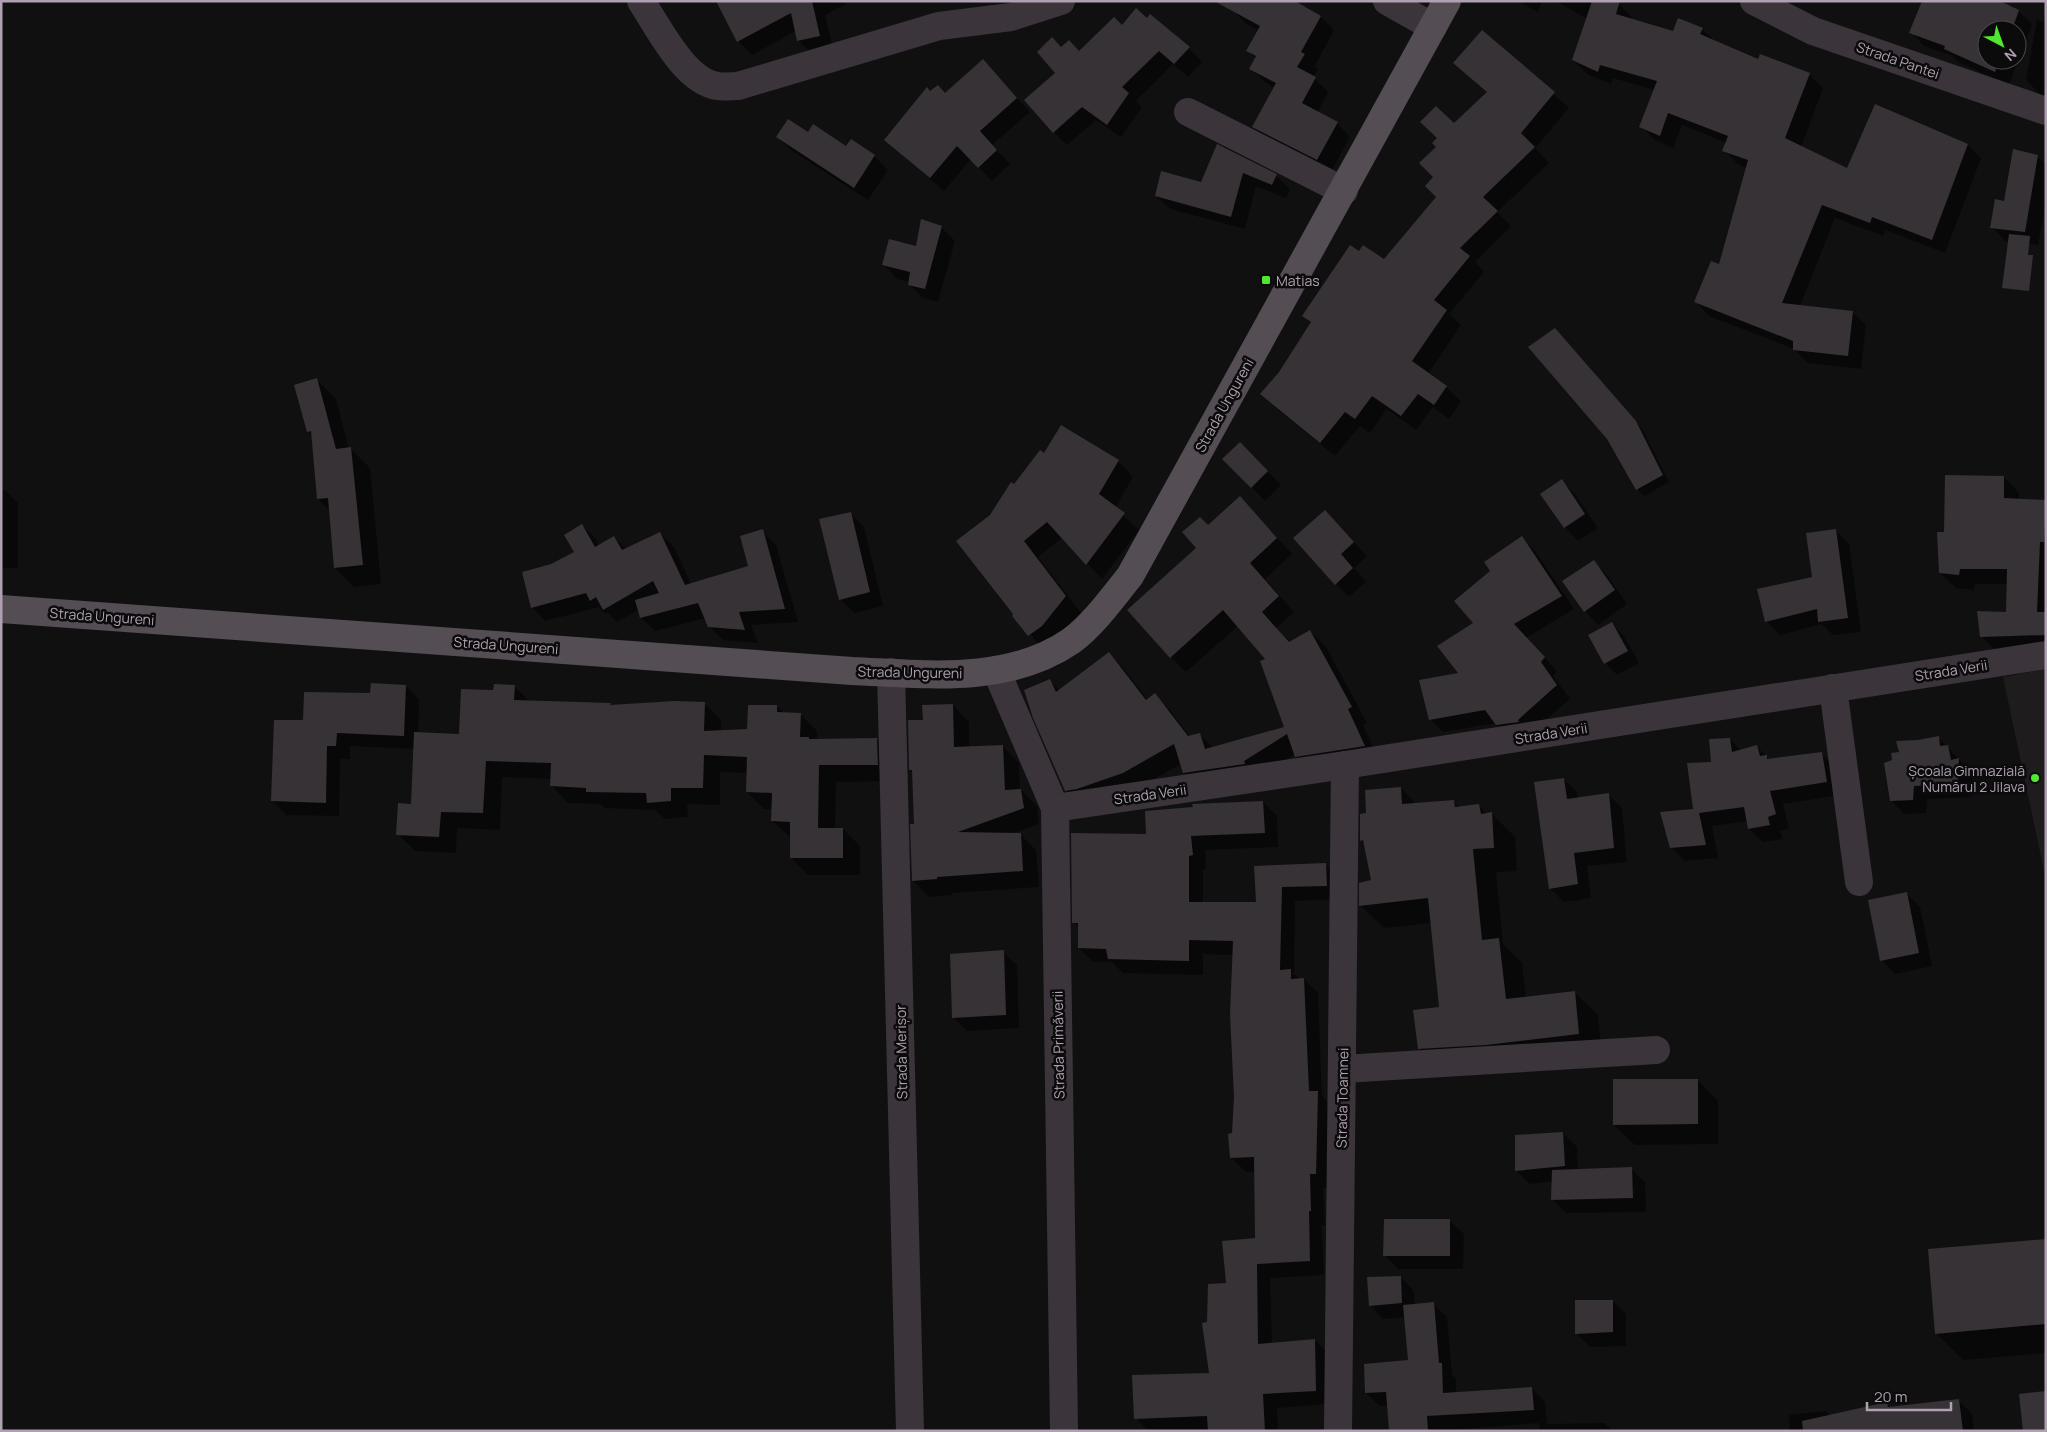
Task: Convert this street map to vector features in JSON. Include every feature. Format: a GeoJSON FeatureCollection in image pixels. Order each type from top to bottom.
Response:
{"type":"FeatureCollection","features":[{"type":"Feature","properties":{"kind":"main road","name":"Strada Ungureni"},"geometry":{"type":"LineString","coordinates":[[1,609],[891,672],[972,673],[996,670],[1036,659],[1071,640],[1103,610],[1130,576],[1344,191],[1447,1]]}},
{"type":"Feature","properties":{"kind":"street"},"geometry":{"type":"LineString","coordinates":[[641,1],[685,67],[702,80],[717,86],[738,86],[939,26],[1011,16],[1061,1]]}},
{"type":"Feature","properties":{"kind":"street"},"geometry":{"type":"LineString","coordinates":[[1387,1],[1433,27]]}},
{"type":"Feature","properties":{"kind":"street","name":"Strada Pantei"},"geometry":{"type":"LineString","coordinates":[[1754,1],[1813,31],[2046,111]]}},
{"type":"Feature","properties":{"kind":"street"},"geometry":{"type":"LineString","coordinates":[[1188,112],[1344,191]]}},
{"type":"Feature","properties":{"kind":"street","name":"Strada Verii"},"geometry":{"type":"LineString","coordinates":[[1055,808],[1345,765],[2046,655]]}},
{"type":"Feature","properties":{"kind":"street","name":"Strada Primăverii"},"geometry":{"type":"LineString","coordinates":[[996,670],[1055,808],[1064,1431]]}},
{"type":"Feature","properties":{"kind":"street","name":"Strada Merișor"},"geometry":{"type":"LineString","coordinates":[[891,672],[910,1431]]}},
{"type":"Feature","properties":{"kind":"street"},"geometry":{"type":"LineString","coordinates":[[1833,688],[1859,882]]}},
{"type":"Feature","properties":{"kind":"street","name":"Strada Toamnei"},"geometry":{"type":"LineString","coordinates":[[1338,1431],[1345,765]]}},
{"type":"Feature","properties":{"kind":"street"},"geometry":{"type":"LineString","coordinates":[[1343,1069],[1656,1050]]}},
{"type":"Feature","properties":{"kind":"shaded area","name":"Școala Gimnazială Numărul 2 Jilava"},"geometry":{"type":"Polygon","coordinates":[[[2046,669],[2046,880],[2003,677],[2046,669]]]}},
{"type":"Feature","properties":{"kind":"building"},"geometry":{"type":"Polygon","coordinates":[[[716,1],[812,1],[820,36],[797,41],[791,13],[737,42],[716,1]]]}},
{"type":"Feature","properties":{"kind":"building"},"geometry":{"type":"Polygon","coordinates":[[[1214,1],[1295,1],[1321,16],[1301,52],[1305,54],[1297,67],[1316,77],[1302,103],[1338,122],[1317,160],[1252,127],[1276,83],[1249,69],[1256,56],[1246,51],[1260,26],[1214,1]]]}},
{"type":"Feature","properties":{"kind":"building"},"geometry":{"type":"Polygon","coordinates":[[[1592,1],[1620,1],[1616,14],[1673,31],[1678,18],[1703,28],[1700,34],[1758,59],[1760,54],[1810,73],[1785,138],[1847,168],[1875,104],[1968,144],[1932,240],[1872,217],[1870,223],[1822,205],[1782,303],[1853,311],[1848,356],[1793,350],[1793,341],[1694,302],[1711,261],[1719,264],[1748,160],[1722,151],[1728,136],[1668,113],[1660,136],[1639,127],[1657,81],[1600,65],[1598,72],[1572,60],[1592,1]]]}},
{"type":"Feature","properties":{"kind":"building"},"geometry":{"type":"Polygon","coordinates":[[[1922,1],[2000,1],[2019,10],[2016,20],[1977,20],[1977,64],[1944,49],[1945,46],[1909,33],[1922,1]]]}},
{"type":"Feature","properties":{"kind":"building"},"geometry":{"type":"Polygon","coordinates":[[[1136,8],[1147,18],[1150,14],[1190,47],[1174,64],[1159,51],[1122,87],[1129,93],[1107,125],[1082,107],[1053,133],[1024,100],[1055,73],[1037,52],[1052,37],[1061,47],[1069,40],[1079,51],[1114,17],[1122,25],[1136,8]]]}},
{"type":"Feature","properties":{"kind":"building"},"geometry":{"type":"Polygon","coordinates":[[[1482,30],[1555,92],[1521,133],[1535,147],[1483,197],[1498,211],[1460,248],[1470,256],[1434,300],[1447,310],[1412,361],[1447,386],[1434,405],[1418,394],[1401,416],[1372,396],[1355,419],[1345,412],[1320,443],[1260,394],[1279,372],[1311,322],[1302,316],[1350,245],[1359,251],[1363,245],[1384,259],[1436,197],[1425,186],[1433,177],[1419,163],[1436,147],[1432,143],[1437,138],[1420,122],[1436,106],[1454,123],[1487,92],[1453,63],[1482,30]]]}},
{"type":"Feature","properties":{"kind":"building"},"geometry":{"type":"Polygon","coordinates":[[[983,59],[1017,98],[980,131],[997,150],[978,168],[957,146],[930,178],[884,140],[927,87],[930,91],[938,85],[945,93],[983,59]]]}},
{"type":"Feature","properties":{"kind":"building"},"geometry":{"type":"Polygon","coordinates":[[[788,119],[808,132],[813,124],[846,146],[851,139],[875,155],[854,188],[776,137],[788,119]]]}},
{"type":"Feature","properties":{"kind":"building"},"geometry":{"type":"Polygon","coordinates":[[[1217,144],[1277,174],[1272,185],[1243,173],[1231,217],[1155,196],[1161,171],[1201,182],[1217,144]]]}},
{"type":"Feature","properties":{"kind":"building"},"geometry":{"type":"Polygon","coordinates":[[[2013,149],[2038,155],[2025,232],[1990,228],[1995,199],[2004,201],[2013,149]]]}},
{"type":"Feature","properties":{"kind":"building"},"geometry":{"type":"Polygon","coordinates":[[[921,219],[942,226],[925,289],[908,285],[910,272],[882,265],[889,239],[916,246],[921,219]]]}},
{"type":"Feature","properties":{"kind":"building"},"geometry":{"type":"Polygon","coordinates":[[[2009,234],[2030,236],[2028,255],[2033,255],[2029,291],[2002,288],[2009,234]]]}},
{"type":"Feature","properties":{"kind":"building"},"geometry":{"type":"Polygon","coordinates":[[[1555,328],[1636,421],[1663,475],[1636,490],[1607,439],[1528,347],[1555,328]]]}},
{"type":"Feature","properties":{"kind":"building"},"geometry":{"type":"Polygon","coordinates":[[[317,378],[336,449],[351,447],[363,565],[334,568],[328,498],[317,499],[311,431],[307,432],[294,385],[317,378]]]}},
{"type":"Feature","properties":{"kind":"building"},"geometry":{"type":"Polygon","coordinates":[[[1061,425],[1119,460],[1099,494],[1125,513],[1086,565],[1047,522],[1024,541],[1066,596],[1042,626],[1028,636],[956,541],[990,515],[1011,482],[1014,484],[1040,450],[1044,453],[1061,425]]]}},
{"type":"Feature","properties":{"kind":"building"},"geometry":{"type":"Polygon","coordinates":[[[1240,442],[1268,471],[1251,488],[1222,459],[1240,442]]]}},
{"type":"Feature","properties":{"kind":"building"},"geometry":{"type":"Polygon","coordinates":[[[1945,475],[2004,476],[2004,498],[2046,500],[2044,542],[2040,542],[2037,612],[2045,612],[2046,635],[1980,637],[1977,611],[2006,612],[2007,569],[1960,569],[1959,575],[1939,573],[1937,532],[1944,532],[1945,475]]]}},
{"type":"Feature","properties":{"kind":"building"},"geometry":{"type":"Polygon","coordinates":[[[1562,479],[1585,514],[1564,528],[1540,494],[1562,479]]]}},
{"type":"Feature","properties":{"kind":"building"},"geometry":{"type":"Polygon","coordinates":[[[1240,496],[1277,538],[1250,563],[1279,596],[1262,612],[1289,642],[1310,630],[1352,707],[1348,709],[1365,746],[1295,757],[1287,734],[1244,761],[1245,764],[1183,773],[1174,744],[1123,773],[1077,789],[1065,791],[1033,718],[1024,690],[1050,679],[1056,692],[1109,652],[1146,700],[1155,693],[1188,736],[1200,733],[1205,749],[1284,727],[1260,661],[1265,659],[1223,610],[1170,658],[1127,610],[1196,548],[1182,532],[1200,517],[1208,525],[1240,496]]]}},
{"type":"Feature","properties":{"kind":"building"},"geometry":{"type":"Polygon","coordinates":[[[1325,510],[1354,542],[1341,554],[1353,568],[1335,585],[1293,538],[1325,510]]]}},
{"type":"Feature","properties":{"kind":"building"},"geometry":{"type":"Polygon","coordinates":[[[851,512],[870,592],[839,600],[819,519],[851,512]]]}},
{"type":"Feature","properties":{"kind":"building"},"geometry":{"type":"Polygon","coordinates":[[[582,524],[595,547],[614,536],[622,550],[660,532],[685,585],[748,566],[740,536],[763,529],[785,609],[739,612],[745,630],[708,627],[698,603],[640,618],[635,600],[659,593],[653,581],[603,610],[596,597],[590,601],[586,593],[531,608],[522,572],[551,564],[574,552],[564,535],[582,524]]]}},
{"type":"Feature","properties":{"kind":"building"},"geometry":{"type":"Polygon","coordinates":[[[1836,529],[1848,618],[1818,622],[1817,609],[1765,622],[1757,589],[1812,577],[1806,533],[1836,529]]]}},
{"type":"Feature","properties":{"kind":"building"},"geometry":{"type":"Polygon","coordinates":[[[1522,536],[1562,596],[1514,624],[1545,657],[1541,662],[1557,685],[1518,720],[1519,722],[1496,725],[1485,710],[1429,720],[1419,680],[1458,673],[1437,646],[1473,623],[1454,601],[1490,571],[1484,562],[1522,536]]]}},
{"type":"Feature","properties":{"kind":"building"},"geometry":{"type":"Polygon","coordinates":[[[1594,560],[1615,590],[1584,612],[1562,581],[1594,560]]]}},
{"type":"Feature","properties":{"kind":"building"},"geometry":{"type":"Polygon","coordinates":[[[1612,622],[1628,651],[1604,664],[1588,635],[1612,622]]]}},
{"type":"Feature","properties":{"kind":"building"},"geometry":{"type":"Polygon","coordinates":[[[371,683],[406,685],[404,736],[337,733],[336,746],[327,746],[326,803],[271,801],[274,720],[303,720],[304,692],[370,693],[371,683]]]}},
{"type":"Feature","properties":{"kind":"building"},"geometry":{"type":"Polygon","coordinates":[[[494,684],[515,685],[514,700],[611,703],[610,705],[674,701],[705,702],[704,731],[747,729],[748,705],[777,705],[777,712],[801,713],[800,737],[809,737],[809,739],[877,738],[878,765],[819,765],[818,828],[843,828],[843,858],[790,858],[790,822],[771,821],[772,793],[746,792],[747,757],[704,755],[703,788],[671,788],[671,801],[647,803],[646,793],[586,792],[586,788],[550,786],[551,763],[486,761],[483,813],[441,812],[439,837],[396,835],[398,803],[411,804],[414,732],[459,734],[461,689],[493,690],[494,684]]]}},
{"type":"Feature","properties":{"kind":"building"},"geometry":{"type":"Polygon","coordinates":[[[953,704],[954,747],[1003,745],[1005,790],[1021,789],[1024,808],[958,832],[1021,833],[1023,871],[937,877],[937,879],[912,881],[910,824],[914,824],[912,770],[909,770],[908,720],[923,720],[922,705],[953,704]]]}},
{"type":"Feature","properties":{"kind":"building"},"geometry":{"type":"Polygon","coordinates":[[[1939,736],[1940,746],[1948,745],[1951,760],[1959,758],[1958,784],[1914,786],[1913,800],[1890,801],[1884,763],[1892,760],[1891,753],[1899,752],[1896,741],[1918,740],[1939,736]]]}},
{"type":"Feature","properties":{"kind":"building"},"geometry":{"type":"Polygon","coordinates":[[[1730,738],[1732,752],[1757,745],[1760,756],[1767,755],[1767,759],[1822,752],[1827,782],[1770,791],[1776,814],[1768,817],[1770,825],[1748,829],[1744,807],[1699,813],[1706,845],[1670,848],[1660,812],[1693,809],[1687,763],[1711,762],[1709,739],[1730,738]]]}},
{"type":"Feature","properties":{"kind":"building"},"geometry":{"type":"Polygon","coordinates":[[[1564,778],[1567,799],[1609,793],[1614,848],[1574,853],[1578,884],[1549,889],[1534,782],[1564,778]]]}},
{"type":"Feature","properties":{"kind":"building"},"geometry":{"type":"Polygon","coordinates":[[[1401,787],[1402,804],[1454,800],[1455,807],[1479,804],[1481,814],[1492,812],[1494,848],[1473,849],[1482,940],[1499,938],[1506,999],[1575,991],[1579,1034],[1486,1045],[1418,1049],[1413,1010],[1439,1007],[1428,898],[1359,906],[1359,883],[1371,880],[1363,840],[1360,841],[1360,814],[1366,813],[1365,790],[1401,787]]]}},
{"type":"Feature","properties":{"kind":"building"},"geometry":{"type":"Polygon","coordinates":[[[1263,801],[1265,833],[1191,836],[1193,855],[1189,856],[1189,902],[1256,902],[1254,866],[1326,863],[1327,886],[1282,887],[1280,970],[1291,969],[1291,979],[1304,978],[1309,1091],[1318,1091],[1316,1174],[1310,1174],[1310,1261],[1257,1264],[1258,1344],[1315,1339],[1316,1391],[1263,1394],[1265,1431],[1208,1431],[1207,1416],[1134,1419],[1132,1375],[1209,1373],[1202,1323],[1207,1322],[1208,1284],[1226,1283],[1222,1241],[1255,1238],[1254,1157],[1230,1158],[1228,1134],[1232,1133],[1234,1097],[1230,1014],[1233,941],[1189,940],[1189,961],[1108,959],[1106,949],[1078,948],[1078,923],[1072,923],[1071,833],[1146,834],[1145,811],[1193,807],[1192,804],[1263,801]]]}},
{"type":"Feature","properties":{"kind":"building"},"geometry":{"type":"Polygon","coordinates":[[[1907,892],[1919,953],[1880,961],[1868,900],[1907,892]]]}},
{"type":"Feature","properties":{"kind":"building"},"geometry":{"type":"Polygon","coordinates":[[[1004,950],[1006,1015],[952,1018],[950,954],[1004,950]]]}},
{"type":"Feature","properties":{"kind":"building"},"geometry":{"type":"Polygon","coordinates":[[[1613,1079],[1698,1079],[1698,1124],[1613,1125],[1613,1079]]]}},
{"type":"Feature","properties":{"kind":"building"},"geometry":{"type":"Polygon","coordinates":[[[1563,1132],[1565,1166],[1515,1171],[1515,1135],[1563,1132]]]}},
{"type":"Feature","properties":{"kind":"building"},"geometry":{"type":"Polygon","coordinates":[[[1632,1167],[1633,1198],[1551,1200],[1552,1170],[1632,1167]]]}},
{"type":"Feature","properties":{"kind":"building"},"geometry":{"type":"Polygon","coordinates":[[[1384,1219],[1450,1219],[1450,1256],[1383,1256],[1384,1219]]]}},
{"type":"Feature","properties":{"kind":"building"},"geometry":{"type":"Polygon","coordinates":[[[2046,1239],[2046,1324],[1935,1334],[1928,1249],[2046,1239]]]}},
{"type":"Feature","properties":{"kind":"building"},"geometry":{"type":"Polygon","coordinates":[[[1401,1276],[1402,1303],[1369,1306],[1367,1277],[1401,1276]]]}},
{"type":"Feature","properties":{"kind":"building"},"geometry":{"type":"Polygon","coordinates":[[[1575,1300],[1613,1300],[1613,1332],[1575,1334],[1575,1300]]]}},
{"type":"Feature","properties":{"kind":"building"},"geometry":{"type":"Polygon","coordinates":[[[1434,1302],[1439,1363],[1442,1363],[1443,1393],[1532,1387],[1534,1410],[1427,1416],[1428,1431],[1389,1431],[1386,1392],[1365,1393],[1364,1364],[1408,1360],[1403,1305],[1434,1302]]]}},
{"type":"Feature","properties":{"kind":"building"},"geometry":{"type":"Polygon","coordinates":[[[2046,1391],[2046,1431],[2023,1431],[2019,1394],[2046,1391]]]}},
{"type":"Feature","properties":{"kind":"building"},"geometry":{"type":"Polygon","coordinates":[[[1959,1399],[1963,1431],[1803,1431],[1802,1421],[1887,1402],[1888,1407],[1959,1399]]]}},
{"type":"Feature","properties":{"kind":"place","name":"Matias"},"geometry":{"type":"Point","coordinates":[1266,280]}},
{"type":"Feature","properties":{"kind":"place","name":"Școala Gimnazială Numărul 2 Jilava"},"geometry":{"type":"Point","coordinates":[2035,778]}}]}
